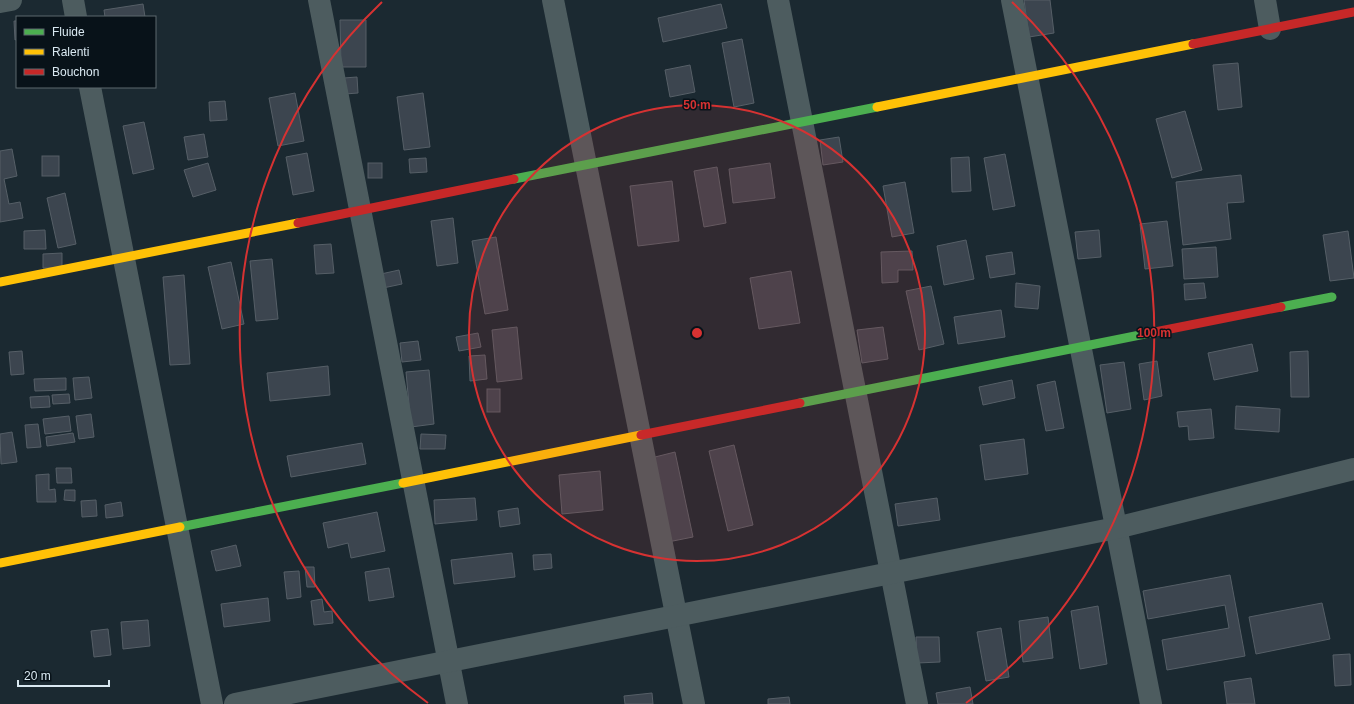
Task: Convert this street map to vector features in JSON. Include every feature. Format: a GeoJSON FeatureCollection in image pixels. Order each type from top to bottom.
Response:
{"type":"FeatureCollection","features":[{"type":"Feature","properties":{"kind":"street"},"geometry":{"type":"LineString","coordinates":[[0,2],[11,0]]}},
{"type":"Feature","properties":{"kind":"street"},"geometry":{"type":"LineString","coordinates":[[73,0],[76,16]]}},
{"type":"Feature","properties":{"kind":"street"},"geometry":{"type":"LineString","coordinates":[[318,0],[457,704]]}},
{"type":"Feature","properties":{"kind":"street"},"geometry":{"type":"LineString","coordinates":[[553,0],[694,704]]}},
{"type":"Feature","properties":{"kind":"street"},"geometry":{"type":"LineString","coordinates":[[778,0],[917,704]]}},
{"type":"Feature","properties":{"kind":"street"},"geometry":{"type":"LineString","coordinates":[[1012,0],[1151,704]]}},
{"type":"Feature","properties":{"kind":"street"},"geometry":{"type":"LineString","coordinates":[[1265,0],[1270,29]]}},
{"type":"Feature","properties":{"kind":"street"},"geometry":{"type":"LineString","coordinates":[[0,282],[1354,12]]}},
{"type":"Feature","properties":{"kind":"street"},"geometry":{"type":"LineString","coordinates":[[90,88],[212,704]]}},
{"type":"Feature","properties":{"kind":"street"},"geometry":{"type":"LineString","coordinates":[[0,563],[1332,297]]}},
{"type":"Feature","properties":{"kind":"street"},"geometry":{"type":"LineString","coordinates":[[235,704],[1116,528],[1354,469]]}},
{"type":"Feature","properties":{"kind":"building"},"geometry":{"type":"Polygon","coordinates":[[[1024,0],[1050,0],[1054,33],[1029,37],[1024,0]]]}},
{"type":"Feature","properties":{"kind":"building"},"geometry":{"type":"Polygon","coordinates":[[[143,4],[145,16],[105,16],[104,10],[143,4]]]}},
{"type":"Feature","properties":{"kind":"building"},"geometry":{"type":"Polygon","coordinates":[[[721,4],[727,28],[663,42],[658,18],[721,4]]]}},
{"type":"Feature","properties":{"kind":"building"},"geometry":{"type":"Polygon","coordinates":[[[340,20],[366,20],[366,67],[341,67],[340,20]]]}},
{"type":"Feature","properties":{"kind":"building"},"geometry":{"type":"Polygon","coordinates":[[[14,21],[16,21],[16,40],[14,21]]]}},
{"type":"Feature","properties":{"kind":"building"},"geometry":{"type":"Polygon","coordinates":[[[742,39],[754,103],[734,107],[722,43],[742,39]]]}},
{"type":"Feature","properties":{"kind":"building"},"geometry":{"type":"Polygon","coordinates":[[[1238,63],[1242,107],[1218,110],[1213,65],[1238,63]]]}},
{"type":"Feature","properties":{"kind":"building"},"geometry":{"type":"Polygon","coordinates":[[[690,65],[695,92],[670,97],[665,70],[690,65]]]}},
{"type":"Feature","properties":{"kind":"building"},"geometry":{"type":"Polygon","coordinates":[[[357,77],[358,93],[345,94],[344,78],[357,77]]]}},
{"type":"Feature","properties":{"kind":"building"},"geometry":{"type":"Polygon","coordinates":[[[295,93],[304,141],[278,146],[269,98],[295,93]]]}},
{"type":"Feature","properties":{"kind":"building"},"geometry":{"type":"Polygon","coordinates":[[[423,93],[430,147],[404,150],[397,97],[423,93]]]}},
{"type":"Feature","properties":{"kind":"building"},"geometry":{"type":"Polygon","coordinates":[[[225,101],[227,120],[210,121],[209,102],[225,101]]]}},
{"type":"Feature","properties":{"kind":"building"},"geometry":{"type":"Polygon","coordinates":[[[1185,111],[1202,170],[1172,178],[1156,119],[1185,111]]]}},
{"type":"Feature","properties":{"kind":"building"},"geometry":{"type":"Polygon","coordinates":[[[144,122],[154,169],[133,174],[123,126],[144,122]]]}},
{"type":"Feature","properties":{"kind":"building"},"geometry":{"type":"Polygon","coordinates":[[[204,134],[208,157],[188,160],[184,137],[204,134]]]}},
{"type":"Feature","properties":{"kind":"building"},"geometry":{"type":"Polygon","coordinates":[[[839,137],[843,162],[823,165],[820,140],[839,137]]]}},
{"type":"Feature","properties":{"kind":"building"},"geometry":{"type":"Polygon","coordinates":[[[12,149],[17,176],[4,179],[9,204],[20,202],[23,218],[0,222],[0,151],[12,149]]]}},
{"type":"Feature","properties":{"kind":"building"},"geometry":{"type":"Polygon","coordinates":[[[307,153],[314,191],[293,195],[286,157],[307,153]]]}},
{"type":"Feature","properties":{"kind":"building"},"geometry":{"type":"Polygon","coordinates":[[[1005,154],[1015,206],[993,210],[984,158],[1005,154]]]}},
{"type":"Feature","properties":{"kind":"building"},"geometry":{"type":"Polygon","coordinates":[[[42,156],[59,156],[59,176],[42,176],[42,156]]]}},
{"type":"Feature","properties":{"kind":"building"},"geometry":{"type":"Polygon","coordinates":[[[969,157],[971,191],[952,192],[951,158],[969,157]]]}},
{"type":"Feature","properties":{"kind":"building"},"geometry":{"type":"Polygon","coordinates":[[[426,158],[427,172],[410,173],[409,159],[426,158]]]}},
{"type":"Feature","properties":{"kind":"building"},"geometry":{"type":"Polygon","coordinates":[[[208,163],[216,190],[193,197],[184,170],[208,163]]]}},
{"type":"Feature","properties":{"kind":"building"},"geometry":{"type":"Polygon","coordinates":[[[368,163],[382,163],[382,178],[368,178],[368,163]]]}},
{"type":"Feature","properties":{"kind":"building"},"geometry":{"type":"Polygon","coordinates":[[[770,163],[775,198],[733,203],[729,169],[770,163]]]}},
{"type":"Feature","properties":{"kind":"building"},"geometry":{"type":"Polygon","coordinates":[[[717,167],[726,223],[704,227],[694,171],[717,167]]]}},
{"type":"Feature","properties":{"kind":"building"},"geometry":{"type":"Polygon","coordinates":[[[1241,175],[1244,202],[1227,203],[1231,239],[1183,245],[1176,182],[1241,175]]]}},
{"type":"Feature","properties":{"kind":"building"},"geometry":{"type":"Polygon","coordinates":[[[672,181],[679,241],[638,246],[630,186],[672,181]]]}},
{"type":"Feature","properties":{"kind":"building"},"geometry":{"type":"Polygon","coordinates":[[[905,182],[914,233],[892,237],[883,186],[905,182]]]}},
{"type":"Feature","properties":{"kind":"building"},"geometry":{"type":"Polygon","coordinates":[[[65,193],[76,244],[58,248],[47,198],[65,193]]]}},
{"type":"Feature","properties":{"kind":"building"},"geometry":{"type":"Polygon","coordinates":[[[453,218],[458,263],[437,266],[431,221],[453,218]]]}},
{"type":"Feature","properties":{"kind":"building"},"geometry":{"type":"Polygon","coordinates":[[[1167,221],[1173,266],[1145,269],[1140,224],[1167,221]]]}},
{"type":"Feature","properties":{"kind":"building"},"geometry":{"type":"Polygon","coordinates":[[[45,230],[46,249],[24,249],[24,231],[45,230]]]}},
{"type":"Feature","properties":{"kind":"building"},"geometry":{"type":"Polygon","coordinates":[[[1099,230],[1101,257],[1078,259],[1075,232],[1099,230]]]}},
{"type":"Feature","properties":{"kind":"building"},"geometry":{"type":"Polygon","coordinates":[[[1348,231],[1354,278],[1330,281],[1323,235],[1348,231]]]}},
{"type":"Feature","properties":{"kind":"building"},"geometry":{"type":"Polygon","coordinates":[[[496,237],[508,310],[485,314],[472,241],[496,237]]]}},
{"type":"Feature","properties":{"kind":"building"},"geometry":{"type":"Polygon","coordinates":[[[966,240],[974,279],[944,285],[937,246],[966,240]]]}},
{"type":"Feature","properties":{"kind":"building"},"geometry":{"type":"Polygon","coordinates":[[[331,244],[334,273],[316,274],[314,245],[331,244]]]}},
{"type":"Feature","properties":{"kind":"building"},"geometry":{"type":"Polygon","coordinates":[[[1216,247],[1218,277],[1184,279],[1182,249],[1216,247]]]}},
{"type":"Feature","properties":{"kind":"building"},"geometry":{"type":"Polygon","coordinates":[[[912,251],[913,270],[898,270],[898,282],[882,283],[881,252],[912,251]]]}},
{"type":"Feature","properties":{"kind":"building"},"geometry":{"type":"Polygon","coordinates":[[[1012,252],[1015,274],[990,278],[986,256],[1012,252]]]}},
{"type":"Feature","properties":{"kind":"building"},"geometry":{"type":"Polygon","coordinates":[[[62,253],[62,268],[43,268],[43,254],[62,253]]]}},
{"type":"Feature","properties":{"kind":"building"},"geometry":{"type":"Polygon","coordinates":[[[272,259],[278,319],[256,321],[250,261],[272,259]]]}},
{"type":"Feature","properties":{"kind":"building"},"geometry":{"type":"Polygon","coordinates":[[[231,262],[244,324],[222,329],[208,267],[231,262]]]}},
{"type":"Feature","properties":{"kind":"building"},"geometry":{"type":"Polygon","coordinates":[[[399,270],[402,284],[383,288],[381,274],[399,270]]]}},
{"type":"Feature","properties":{"kind":"building"},"geometry":{"type":"Polygon","coordinates":[[[791,271],[800,323],[759,329],[750,278],[791,271]]]}},
{"type":"Feature","properties":{"kind":"building"},"geometry":{"type":"Polygon","coordinates":[[[184,275],[190,364],[170,365],[163,277],[184,275]]]}},
{"type":"Feature","properties":{"kind":"building"},"geometry":{"type":"Polygon","coordinates":[[[1016,283],[1040,286],[1038,309],[1015,307],[1016,283]]]}},
{"type":"Feature","properties":{"kind":"building"},"geometry":{"type":"Polygon","coordinates":[[[1204,283],[1206,298],[1185,300],[1184,284],[1204,283]]]}},
{"type":"Feature","properties":{"kind":"building"},"geometry":{"type":"Polygon","coordinates":[[[931,286],[944,344],[919,350],[906,291],[931,286]]]}},
{"type":"Feature","properties":{"kind":"building"},"geometry":{"type":"Polygon","coordinates":[[[1001,310],[1005,337],[958,344],[954,317],[1001,310]]]}},
{"type":"Feature","properties":{"kind":"building"},"geometry":{"type":"Polygon","coordinates":[[[517,327],[522,379],[497,382],[492,330],[517,327]]]}},
{"type":"Feature","properties":{"kind":"building"},"geometry":{"type":"Polygon","coordinates":[[[883,327],[888,359],[862,363],[857,330],[883,327]]]}},
{"type":"Feature","properties":{"kind":"building"},"geometry":{"type":"Polygon","coordinates":[[[478,333],[481,347],[459,351],[456,337],[478,333]]]}},
{"type":"Feature","properties":{"kind":"building"},"geometry":{"type":"Polygon","coordinates":[[[418,341],[421,360],[402,362],[400,343],[418,341]]]}},
{"type":"Feature","properties":{"kind":"building"},"geometry":{"type":"Polygon","coordinates":[[[1252,344],[1258,371],[1214,380],[1208,353],[1252,344]]]}},
{"type":"Feature","properties":{"kind":"building"},"geometry":{"type":"Polygon","coordinates":[[[22,351],[24,374],[11,375],[9,352],[22,351]]]}},
{"type":"Feature","properties":{"kind":"building"},"geometry":{"type":"Polygon","coordinates":[[[1308,351],[1309,397],[1291,397],[1290,352],[1308,351]]]}},
{"type":"Feature","properties":{"kind":"building"},"geometry":{"type":"Polygon","coordinates":[[[485,355],[487,379],[470,381],[469,356],[485,355]]]}},
{"type":"Feature","properties":{"kind":"building"},"geometry":{"type":"Polygon","coordinates":[[[1157,361],[1162,396],[1144,400],[1139,364],[1157,361]]]}},
{"type":"Feature","properties":{"kind":"building"},"geometry":{"type":"Polygon","coordinates":[[[1124,362],[1131,409],[1107,413],[1100,365],[1124,362]]]}},
{"type":"Feature","properties":{"kind":"building"},"geometry":{"type":"Polygon","coordinates":[[[328,366],[330,395],[270,401],[267,373],[328,366]]]}},
{"type":"Feature","properties":{"kind":"building"},"geometry":{"type":"Polygon","coordinates":[[[429,370],[434,424],[411,427],[406,372],[429,370]]]}},
{"type":"Feature","properties":{"kind":"building"},"geometry":{"type":"Polygon","coordinates":[[[89,377],[92,398],[75,400],[73,378],[89,377]]]}},
{"type":"Feature","properties":{"kind":"building"},"geometry":{"type":"Polygon","coordinates":[[[66,378],[66,390],[35,391],[34,379],[66,378]]]}},
{"type":"Feature","properties":{"kind":"building"},"geometry":{"type":"Polygon","coordinates":[[[1012,380],[1015,398],[983,405],[979,387],[1012,380]]]}},
{"type":"Feature","properties":{"kind":"building"},"geometry":{"type":"Polygon","coordinates":[[[1055,381],[1064,428],[1046,431],[1037,385],[1055,381]]]}},
{"type":"Feature","properties":{"kind":"building"},"geometry":{"type":"Polygon","coordinates":[[[487,389],[500,389],[500,412],[487,412],[487,389]]]}},
{"type":"Feature","properties":{"kind":"building"},"geometry":{"type":"Polygon","coordinates":[[[69,394],[70,403],[53,404],[52,395],[69,394]]]}},
{"type":"Feature","properties":{"kind":"building"},"geometry":{"type":"Polygon","coordinates":[[[49,396],[50,407],[31,408],[30,397],[49,396]]]}},
{"type":"Feature","properties":{"kind":"building"},"geometry":{"type":"Polygon","coordinates":[[[1236,406],[1280,409],[1279,432],[1235,429],[1236,406]]]}},
{"type":"Feature","properties":{"kind":"building"},"geometry":{"type":"Polygon","coordinates":[[[1211,409],[1214,438],[1189,440],[1188,426],[1179,427],[1177,412],[1211,409]]]}},
{"type":"Feature","properties":{"kind":"building"},"geometry":{"type":"Polygon","coordinates":[[[91,414],[94,437],[79,439],[76,416],[91,414]]]}},
{"type":"Feature","properties":{"kind":"building"},"geometry":{"type":"Polygon","coordinates":[[[69,416],[71,431],[45,434],[43,419],[69,416]]]}},
{"type":"Feature","properties":{"kind":"building"},"geometry":{"type":"Polygon","coordinates":[[[38,424],[41,447],[27,448],[25,425],[38,424]]]}},
{"type":"Feature","properties":{"kind":"building"},"geometry":{"type":"Polygon","coordinates":[[[12,432],[17,462],[1,464],[0,434],[12,432]]]}},
{"type":"Feature","properties":{"kind":"building"},"geometry":{"type":"Polygon","coordinates":[[[73,433],[75,442],[47,446],[46,437],[73,433]]]}},
{"type":"Feature","properties":{"kind":"building"},"geometry":{"type":"Polygon","coordinates":[[[421,434],[446,435],[445,449],[420,449],[421,434]]]}},
{"type":"Feature","properties":{"kind":"building"},"geometry":{"type":"Polygon","coordinates":[[[1024,439],[1028,474],[985,480],[980,445],[1024,439]]]}},
{"type":"Feature","properties":{"kind":"building"},"geometry":{"type":"Polygon","coordinates":[[[362,443],[366,464],[291,477],[287,456],[362,443]]]}},
{"type":"Feature","properties":{"kind":"building"},"geometry":{"type":"Polygon","coordinates":[[[734,445],[753,525],[728,531],[709,451],[734,445]]]}},
{"type":"Feature","properties":{"kind":"building"},"geometry":{"type":"Polygon","coordinates":[[[675,452],[693,537],[668,542],[651,458],[675,452]]]}},
{"type":"Feature","properties":{"kind":"building"},"geometry":{"type":"Polygon","coordinates":[[[56,468],[71,468],[72,483],[57,483],[56,468]]]}},
{"type":"Feature","properties":{"kind":"building"},"geometry":{"type":"Polygon","coordinates":[[[600,471],[603,510],[562,514],[559,475],[600,471]]]}},
{"type":"Feature","properties":{"kind":"building"},"geometry":{"type":"Polygon","coordinates":[[[49,474],[49,490],[55,489],[56,502],[37,502],[36,475],[49,474]]]}},
{"type":"Feature","properties":{"kind":"building"},"geometry":{"type":"Polygon","coordinates":[[[65,490],[75,490],[75,501],[64,500],[65,490]]]}},
{"type":"Feature","properties":{"kind":"building"},"geometry":{"type":"Polygon","coordinates":[[[475,498],[477,520],[435,524],[434,500],[475,498]]]}},
{"type":"Feature","properties":{"kind":"building"},"geometry":{"type":"Polygon","coordinates":[[[937,498],[940,520],[898,526],[895,504],[937,498]]]}},
{"type":"Feature","properties":{"kind":"building"},"geometry":{"type":"Polygon","coordinates":[[[96,500],[97,516],[82,517],[81,501],[96,500]]]}},
{"type":"Feature","properties":{"kind":"building"},"geometry":{"type":"Polygon","coordinates":[[[121,502],[123,516],[106,518],[105,505],[121,502]]]}},
{"type":"Feature","properties":{"kind":"building"},"geometry":{"type":"Polygon","coordinates":[[[518,508],[520,524],[500,527],[498,511],[518,508]]]}},
{"type":"Feature","properties":{"kind":"building"},"geometry":{"type":"Polygon","coordinates":[[[377,512],[385,551],[351,558],[348,543],[328,548],[323,523],[377,512]]]}},
{"type":"Feature","properties":{"kind":"building"},"geometry":{"type":"Polygon","coordinates":[[[236,545],[241,566],[216,571],[211,551],[236,545]]]}},
{"type":"Feature","properties":{"kind":"building"},"geometry":{"type":"Polygon","coordinates":[[[512,553],[515,577],[454,584],[451,560],[512,553]]]}},
{"type":"Feature","properties":{"kind":"building"},"geometry":{"type":"Polygon","coordinates":[[[551,554],[552,568],[534,570],[533,555],[551,554]]]}},
{"type":"Feature","properties":{"kind":"building"},"geometry":{"type":"Polygon","coordinates":[[[305,567],[314,567],[315,587],[307,587],[305,567]]]}},
{"type":"Feature","properties":{"kind":"building"},"geometry":{"type":"Polygon","coordinates":[[[389,568],[394,597],[369,601],[365,572],[389,568]]]}},
{"type":"Feature","properties":{"kind":"building"},"geometry":{"type":"Polygon","coordinates":[[[299,571],[301,597],[287,599],[284,572],[299,571]]]}},
{"type":"Feature","properties":{"kind":"building"},"geometry":{"type":"Polygon","coordinates":[[[1230,575],[1245,656],[1167,670],[1162,640],[1229,628],[1225,605],[1148,619],[1143,591],[1230,575]]]}},
{"type":"Feature","properties":{"kind":"building"},"geometry":{"type":"Polygon","coordinates":[[[268,598],[270,621],[224,627],[221,604],[268,598]]]}},
{"type":"Feature","properties":{"kind":"building"},"geometry":{"type":"Polygon","coordinates":[[[322,599],[324,612],[332,611],[333,623],[314,625],[311,601],[322,599]]]}},
{"type":"Feature","properties":{"kind":"building"},"geometry":{"type":"Polygon","coordinates":[[[1322,603],[1330,639],[1256,654],[1249,617],[1322,603]]]}},
{"type":"Feature","properties":{"kind":"building"},"geometry":{"type":"Polygon","coordinates":[[[1098,606],[1107,664],[1080,669],[1071,611],[1098,606]]]}},
{"type":"Feature","properties":{"kind":"building"},"geometry":{"type":"Polygon","coordinates":[[[1048,617],[1053,658],[1023,662],[1019,621],[1048,617]]]}},
{"type":"Feature","properties":{"kind":"building"},"geometry":{"type":"Polygon","coordinates":[[[148,620],[150,646],[123,649],[121,622],[148,620]]]}},
{"type":"Feature","properties":{"kind":"building"},"geometry":{"type":"Polygon","coordinates":[[[1001,628],[1009,677],[986,681],[977,632],[1001,628]]]}},
{"type":"Feature","properties":{"kind":"building"},"geometry":{"type":"Polygon","coordinates":[[[108,629],[111,655],[94,657],[91,631],[108,629]]]}},
{"type":"Feature","properties":{"kind":"building"},"geometry":{"type":"Polygon","coordinates":[[[916,637],[939,637],[940,662],[917,663],[916,637]]]}},
{"type":"Feature","properties":{"kind":"building"},"geometry":{"type":"Polygon","coordinates":[[[1350,654],[1351,685],[1335,686],[1333,655],[1350,654]]]}},
{"type":"Feature","properties":{"kind":"building"},"geometry":{"type":"Polygon","coordinates":[[[1251,678],[1255,704],[1227,704],[1224,682],[1251,678]]]}},
{"type":"Feature","properties":{"kind":"building"},"geometry":{"type":"Polygon","coordinates":[[[970,687],[973,704],[938,704],[936,693],[970,687]]]}},
{"type":"Feature","properties":{"kind":"building"},"geometry":{"type":"Polygon","coordinates":[[[652,693],[653,704],[625,704],[624,696],[652,693]]]}},
{"type":"Feature","properties":{"kind":"building"},"geometry":{"type":"Polygon","coordinates":[[[789,697],[790,704],[768,704],[768,699],[789,697]]]}},
{"type":"Feature","properties":{"kind":"traffic: fast"},"geometry":{"type":"LineString","coordinates":[[514,179],[877,107]]}},
{"type":"Feature","properties":{"kind":"traffic: fast"},"geometry":{"type":"LineString","coordinates":[[1281,307],[1332,297]]}},
{"type":"Feature","properties":{"kind":"traffic: fast"},"geometry":{"type":"LineString","coordinates":[[800,403],[1155,332]]}},
{"type":"Feature","properties":{"kind":"traffic: fast"},"geometry":{"type":"LineString","coordinates":[[180,527],[403,483]]}},
{"type":"Feature","properties":{"kind":"traffic: slow"},"geometry":{"type":"LineString","coordinates":[[877,107],[1193,44]]}},
{"type":"Feature","properties":{"kind":"traffic: slow"},"geometry":{"type":"LineString","coordinates":[[0,282],[298,223]]}},
{"type":"Feature","properties":{"kind":"traffic: slow"},"geometry":{"type":"LineString","coordinates":[[403,483],[641,435]]}},
{"type":"Feature","properties":{"kind":"traffic: slow"},"geometry":{"type":"LineString","coordinates":[[0,563],[180,527]]}},
{"type":"Feature","properties":{"kind":"traffic: jam"},"geometry":{"type":"LineString","coordinates":[[1193,44],[1354,12]]}},
{"type":"Feature","properties":{"kind":"traffic: jam"},"geometry":{"type":"LineString","coordinates":[[298,223],[514,179]]}},
{"type":"Feature","properties":{"kind":"traffic: jam"},"geometry":{"type":"LineString","coordinates":[[1155,332],[1281,307]]}},
{"type":"Feature","properties":{"kind":"traffic: jam"},"geometry":{"type":"LineString","coordinates":[[641,435],[800,403]]}}]}
